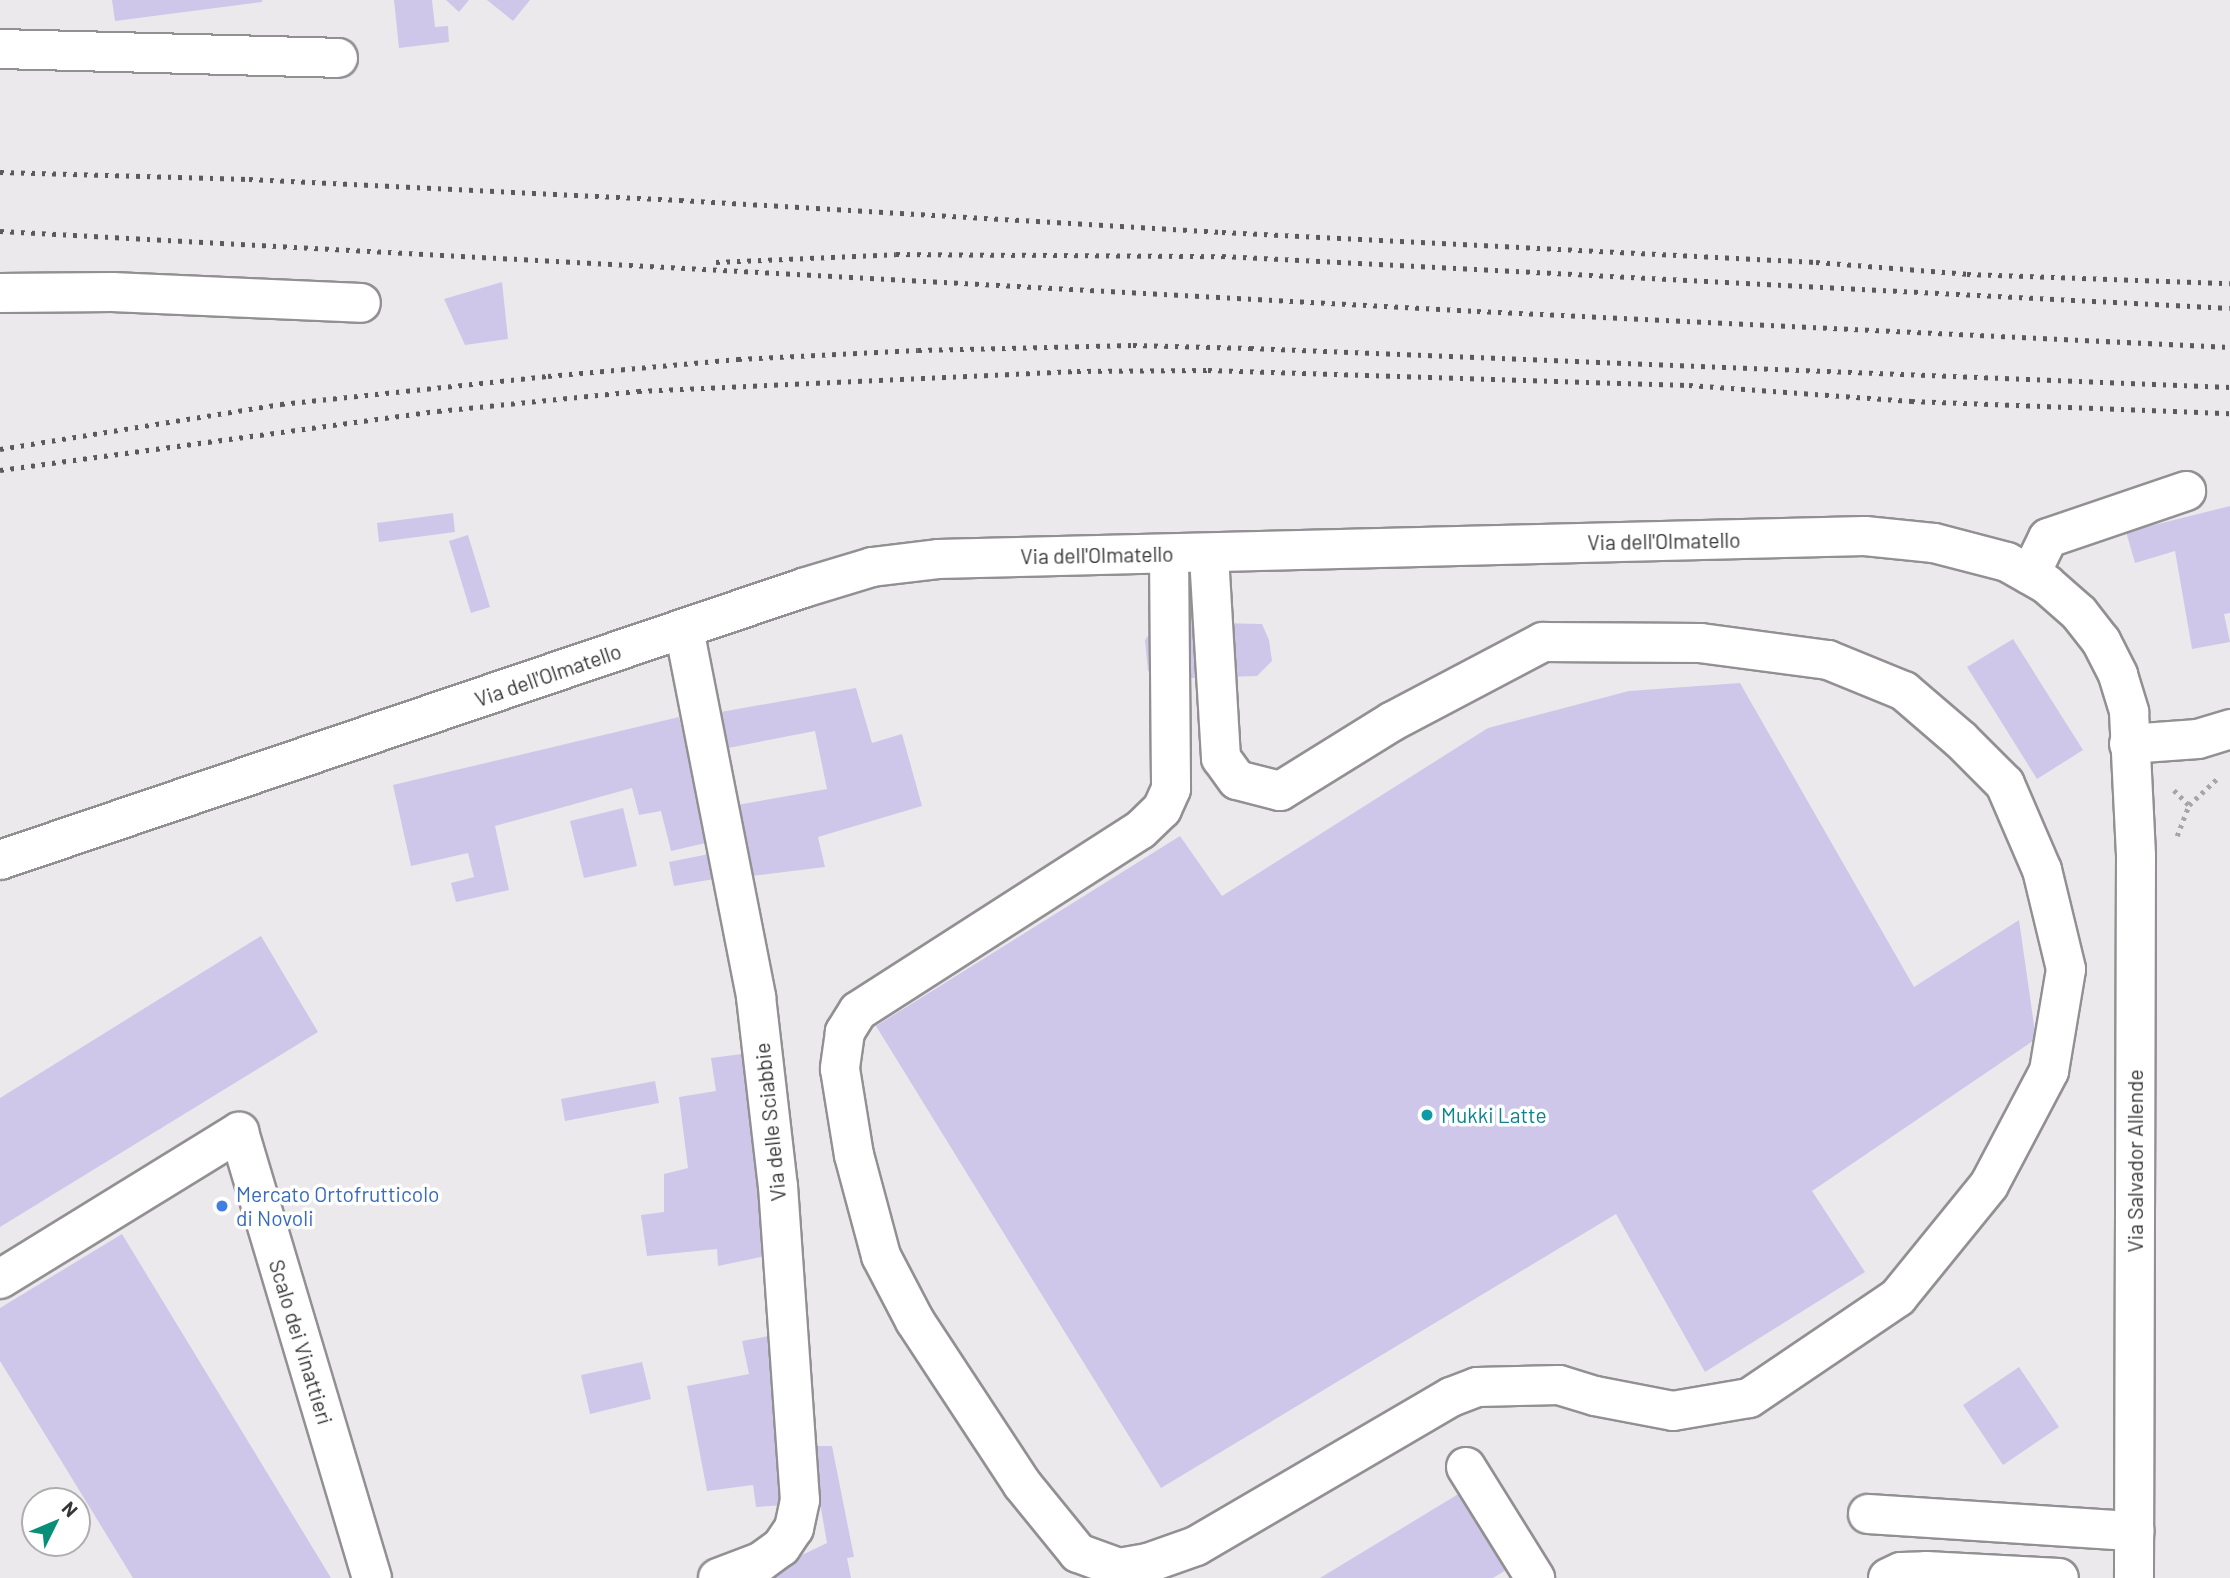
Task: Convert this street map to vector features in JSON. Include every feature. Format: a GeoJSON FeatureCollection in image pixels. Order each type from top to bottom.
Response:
{"type":"FeatureCollection","features":[{"type":"Feature","properties":{"kind":"street"},"geometry":{"type":"LineString","coordinates":[[0,49],[338,58]]}},
{"type":"Feature","properties":{"kind":"street"},"geometry":{"type":"LineString","coordinates":[[0,293],[112,292],[361,303]]}},
{"type":"Feature","properties":{"kind":"street"},"geometry":{"type":"LineString","coordinates":[[2030,575],[2048,538],[2186,491]]}},
{"type":"Feature","properties":{"kind":"street","name":"Via dell'Olmatello"},"geometry":{"type":"LineString","coordinates":[[0,860],[872,567],[938,559],[1865,536],[1934,543],[2007,562],[2046,584],[2079,613],[2101,641],[2119,675],[2129,712],[2129,744]]}},
{"type":"Feature","properties":{"kind":"street"},"geometry":{"type":"LineString","coordinates":[[1169,554],[1171,789],[1163,809],[1140,830],[859,1011],[845,1032],[840,1069],[854,1155],[881,1256],[915,1321],[1022,1484],[1077,1553],[1119,1568],[1148,1563],[1196,1546],[1451,1397],[1477,1387],[1559,1385],[1672,1410],[1749,1398],[1898,1297],[1989,1185],[2049,1071],[2066,968],[2042,870],[2005,784],[1961,740],[1904,691],[1828,660],[1701,643],[1543,642],[1393,720],[1280,791],[1237,780],[1221,758],[1214,681],[1209,552]]}},
{"type":"Feature","properties":{"kind":"street","name":"Via delle Sciabbie"},"geometry":{"type":"LineString","coordinates":[[684,629],[756,998],[778,1186],[800,1500],[794,1528],[781,1546],[760,1562],[718,1578]]}},
{"type":"Feature","properties":{"kind":"street"},"geometry":{"type":"LineString","coordinates":[[2129,744],[2198,739],[2230,729]]}},
{"type":"Feature","properties":{"kind":"street","name":"Via Salvador Allende"},"geometry":{"type":"LineString","coordinates":[[2129,744],[2136,856],[2134,1578]]}},
{"type":"Feature","properties":{"kind":"street","name":"Scalo dei Vinattieri"},"geometry":{"type":"LineString","coordinates":[[0,1279],[239,1132],[372,1578]]}},
{"type":"Feature","properties":{"kind":"street"},"geometry":{"type":"LineString","coordinates":[[1466,1467],[1532,1577]]}},
{"type":"Feature","properties":{"kind":"street"},"geometry":{"type":"LineString","coordinates":[[1868,1514],[2134,1531]]}},
{"type":"Feature","properties":{"kind":"street"},"geometry":{"type":"LineString","coordinates":[[1888,1578],[1901,1572],[1926,1571],[2059,1578]]}},
{"type":"Feature","properties":{"kind":"building"},"geometry":{"type":"Polygon","coordinates":[[[112,0],[262,0],[262,2],[115,21],[112,0]]]}},
{"type":"Feature","properties":{"kind":"building"},"geometry":{"type":"Polygon","coordinates":[[[394,0],[432,0],[435,27],[448,26],[449,42],[399,48],[394,0]]]}},
{"type":"Feature","properties":{"kind":"building"},"geometry":{"type":"Polygon","coordinates":[[[446,0],[469,0],[459,12],[446,0]]]}},
{"type":"Feature","properties":{"kind":"building"},"geometry":{"type":"Polygon","coordinates":[[[487,0],[530,0],[513,21],[487,0]]]}},
{"type":"Feature","properties":{"kind":"building"},"geometry":{"type":"Polygon","coordinates":[[[502,282],[508,339],[465,345],[444,299],[502,282]]]}},
{"type":"Feature","properties":{"kind":"building"},"geometry":{"type":"Polygon","coordinates":[[[2230,506],[2230,613],[2224,614],[2230,642],[2192,649],[2175,551],[2135,563],[2126,532],[2230,506]]]}},
{"type":"Feature","properties":{"kind":"building"},"geometry":{"type":"Polygon","coordinates":[[[453,513],[455,532],[379,542],[377,523],[453,513]]]}},
{"type":"Feature","properties":{"kind":"building"},"geometry":{"type":"Polygon","coordinates":[[[468,535],[490,607],[471,613],[449,541],[468,535]]]}},
{"type":"Feature","properties":{"kind":"building"},"geometry":{"type":"Polygon","coordinates":[[[1173,622],[1262,624],[1269,640],[1272,661],[1257,676],[1158,679],[1148,671],[1145,640],[1154,628],[1173,622]]]}},
{"type":"Feature","properties":{"kind":"building"},"geometry":{"type":"Polygon","coordinates":[[[2013,639],[2083,750],[2037,779],[1967,667],[2013,639]]]}},
{"type":"Feature","properties":{"kind":"building","name":"Mukki Latte"},"geometry":{"type":"Polygon","coordinates":[[[1740,683],[1914,987],[2019,920],[2036,1039],[1812,1191],[1865,1272],[1705,1372],[1616,1214],[1161,1488],[876,1026],[1180,836],[1222,896],[1488,728],[1629,691],[1740,683]]]}},
{"type":"Feature","properties":{"kind":"building"},"geometry":{"type":"Polygon","coordinates":[[[856,688],[872,743],[902,734],[922,806],[818,837],[825,867],[743,877],[731,806],[827,789],[815,731],[723,749],[715,713],[856,688]]]}},
{"type":"Feature","properties":{"kind":"building"},"geometry":{"type":"Polygon","coordinates":[[[679,717],[710,842],[671,851],[661,811],[639,815],[632,788],[495,826],[509,890],[456,902],[451,883],[474,877],[468,853],[411,866],[393,785],[679,717]]]}},
{"type":"Feature","properties":{"kind":"building"},"geometry":{"type":"Polygon","coordinates":[[[623,808],[637,866],[584,878],[570,821],[623,808]]]}},
{"type":"Feature","properties":{"kind":"building"},"geometry":{"type":"Polygon","coordinates":[[[709,854],[714,879],[674,886],[669,862],[709,854]]]}},
{"type":"Feature","properties":{"kind":"building"},"geometry":{"type":"Polygon","coordinates":[[[261,936],[318,1032],[0,1227],[0,1098],[261,936]]]}},
{"type":"Feature","properties":{"kind":"building"},"geometry":{"type":"Polygon","coordinates":[[[742,1054],[761,1167],[761,1257],[718,1266],[717,1249],[647,1256],[641,1215],[664,1212],[664,1174],[688,1168],[679,1097],[716,1091],[711,1058],[742,1054]]]}},
{"type":"Feature","properties":{"kind":"building"},"geometry":{"type":"Polygon","coordinates":[[[655,1081],[659,1103],[565,1121],[561,1099],[655,1081]]]}},
{"type":"Feature","properties":{"kind":"building"},"geometry":{"type":"Polygon","coordinates":[[[122,1234],[331,1578],[133,1578],[91,1509],[91,1487],[77,1487],[0,1361],[0,1308],[122,1234]]]}},
{"type":"Feature","properties":{"kind":"building"},"geometry":{"type":"Polygon","coordinates":[[[769,1336],[786,1505],[756,1507],[753,1485],[707,1491],[687,1386],[749,1374],[742,1341],[769,1336]]]}},
{"type":"Feature","properties":{"kind":"building"},"geometry":{"type":"Polygon","coordinates":[[[642,1362],[651,1399],[590,1414],[581,1375],[642,1362]]]}},
{"type":"Feature","properties":{"kind":"building"},"geometry":{"type":"Polygon","coordinates":[[[2019,1367],[2059,1427],[2003,1465],[1963,1405],[2019,1367]]]}},
{"type":"Feature","properties":{"kind":"building"},"geometry":{"type":"Polygon","coordinates":[[[810,1446],[832,1446],[854,1557],[847,1558],[851,1578],[754,1578],[827,1543],[810,1446]]]}},
{"type":"Feature","properties":{"kind":"building"},"geometry":{"type":"Polygon","coordinates":[[[1460,1493],[1506,1570],[1493,1578],[1320,1578],[1460,1493]]]}},
{"type":"Feature","properties":{"kind":"railway"},"geometry":{"type":"LineString","coordinates":[[0,172],[249,179],[680,200],[1222,232],[1816,262],[1967,274],[2230,283]]}},
{"type":"Feature","properties":{"kind":"railway"},"geometry":{"type":"LineString","coordinates":[[0,231],[1477,311],[2230,347]]}},
{"type":"Feature","properties":{"kind":"railway"},"geometry":{"type":"LineString","coordinates":[[716,262],[896,254],[1222,256],[2230,308]]}},
{"type":"Feature","properties":{"kind":"railway"},"geometry":{"type":"LineString","coordinates":[[0,449],[281,404],[738,359],[918,350],[1133,345],[1250,348],[2230,387]]}},
{"type":"Feature","properties":{"kind":"railway"},"geometry":{"type":"LineString","coordinates":[[0,470],[438,411],[638,391],[1077,371],[1208,370],[1689,385],[1911,401],[2230,413]]}},
{"type":"Feature","properties":{"kind":"place","name":"Mukki Latte"},"geometry":{"type":"Point","coordinates":[1427,1115]}},
{"type":"Feature","properties":{"kind":"place","name":"Mercato Ortofrutticolo di Novoli"},"geometry":{"type":"Point","coordinates":[222,1206]}}]}
